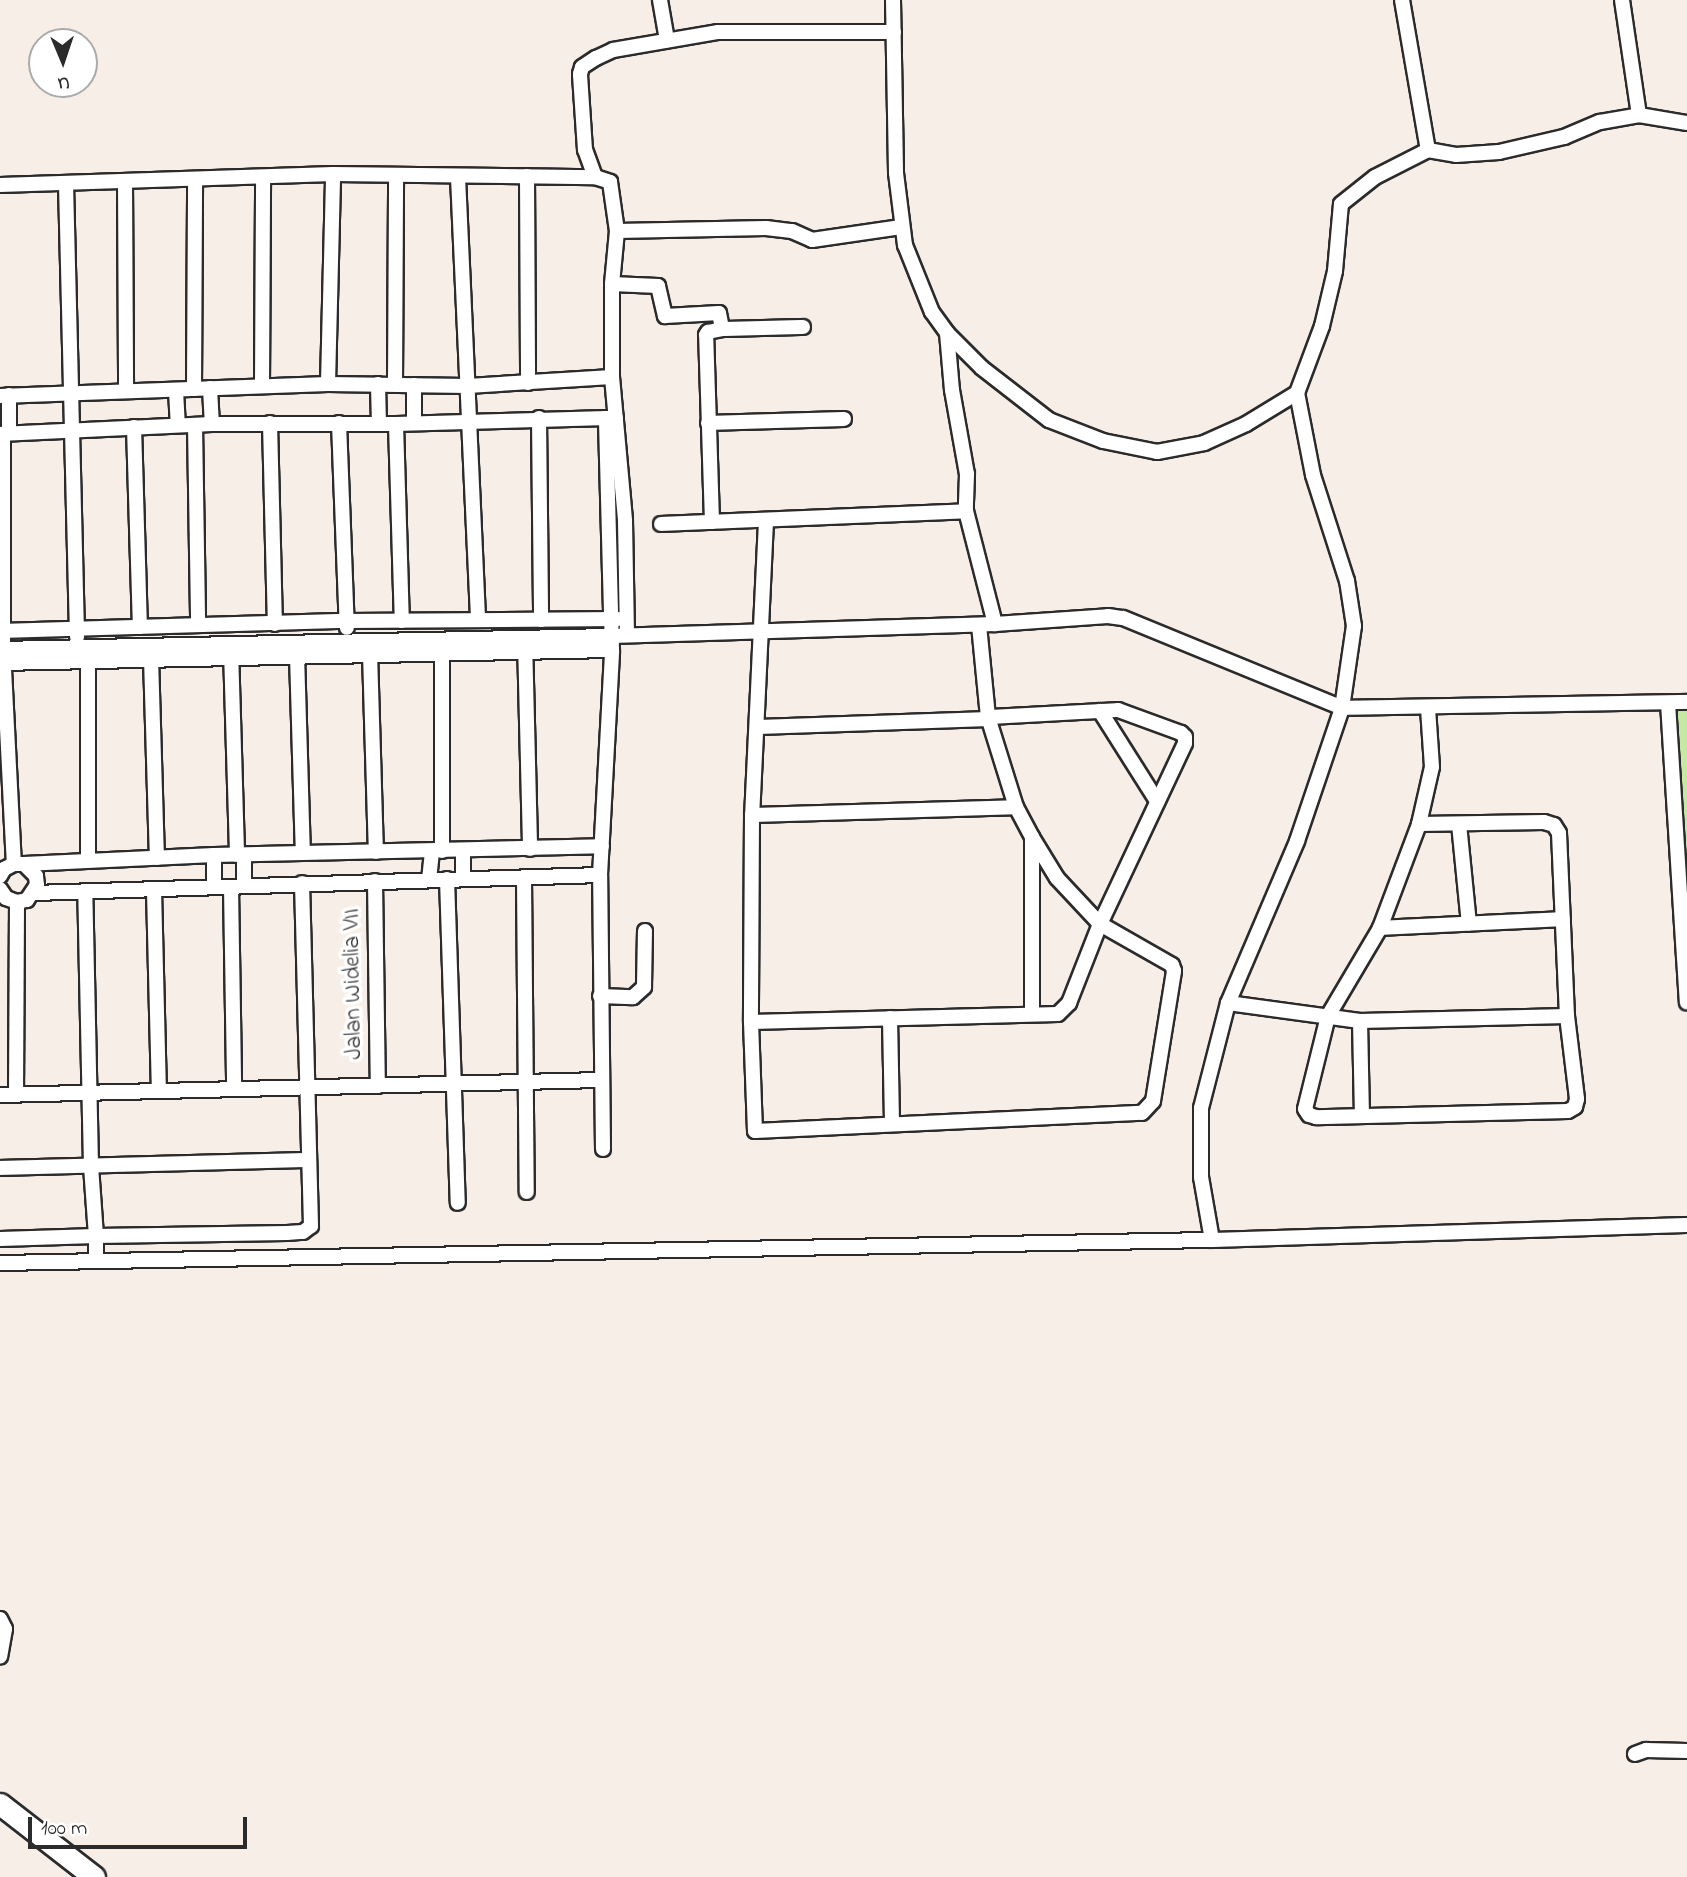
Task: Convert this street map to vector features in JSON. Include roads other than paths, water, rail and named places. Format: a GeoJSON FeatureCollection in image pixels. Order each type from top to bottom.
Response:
{"type":"FeatureCollection","features":[{"type":"Feature","properties":{"kind":"main road"},"geometry":{"type":"LineString","coordinates":[[0,1804],[80,1873]]}},
{"type":"Feature","properties":{"kind":"street"},"geometry":{"type":"LineString","coordinates":[[660,0],[667,40]]}},
{"type":"Feature","properties":{"kind":"street"},"geometry":{"type":"LineString","coordinates":[[893,0],[895,173],[905,246],[932,312],[947,333],[982,368],[1049,420],[1103,441],[1157,453],[1204,443],[1246,424],[1297,393]]}},
{"type":"Feature","properties":{"kind":"street"},"geometry":{"type":"LineString","coordinates":[[1402,0],[1428,150]]}},
{"type":"Feature","properties":{"kind":"street"},"geometry":{"type":"LineString","coordinates":[[1622,0],[1639,115]]}},
{"type":"Feature","properties":{"kind":"street"},"geometry":{"type":"LineString","coordinates":[[595,177],[585,150],[582,67],[613,50],[719,32],[894,32]]}},
{"type":"Feature","properties":{"kind":"street"},"geometry":{"type":"LineString","coordinates":[[1212,1240],[1201,1177],[1201,1108],[1228,1003],[1297,841],[1342,708],[1354,626],[1347,581],[1313,475],[1297,393],[1327,304],[1335,271],[1341,204],[1375,177],[1428,150],[1456,155],[1499,152],[1564,137],[1600,122],[1639,115],[1687,123]]}},
{"type":"Feature","properties":{"kind":"street"},"geometry":{"type":"LineString","coordinates":[[328,384],[333,174]]}},
{"type":"Feature","properties":{"kind":"street"},"geometry":{"type":"LineString","coordinates":[[0,185],[263,179],[333,174],[595,177],[611,184],[617,231],[612,284],[612,643],[600,875],[603,1149]]}},
{"type":"Feature","properties":{"kind":"street"},"geometry":{"type":"LineString","coordinates":[[395,384],[396,176]]}},
{"type":"Feature","properties":{"kind":"street"},"geometry":{"type":"LineString","coordinates":[[527,176],[528,383]]}},
{"type":"Feature","properties":{"kind":"street"},"geometry":{"type":"LineString","coordinates":[[458,177],[478,620]]}},
{"type":"Feature","properties":{"kind":"street"},"geometry":{"type":"LineString","coordinates":[[194,389],[195,179]]}},
{"type":"Feature","properties":{"kind":"street"},"geometry":{"type":"LineString","coordinates":[[262,386],[263,179]]}},
{"type":"Feature","properties":{"kind":"street"},"geometry":{"type":"LineString","coordinates":[[125,182],[126,391]]}},
{"type":"Feature","properties":{"kind":"street"},"geometry":{"type":"LineString","coordinates":[[66,184],[76,628],[82,657],[88,860]]}},
{"type":"Feature","properties":{"kind":"street"},"geometry":{"type":"LineString","coordinates":[[617,231],[766,228],[792,231],[812,240],[901,227]]}},
{"type":"Feature","properties":{"kind":"street"},"geometry":{"type":"LineString","coordinates":[[612,284],[657,286],[665,316],[719,313],[722,329]]}},
{"type":"Feature","properties":{"kind":"street"},"geometry":{"type":"LineString","coordinates":[[712,522],[705,339],[708,332],[722,329],[803,327]]}},
{"type":"Feature","properties":{"kind":"street"},"geometry":{"type":"LineString","coordinates":[[947,333],[952,390],[967,474],[966,510],[995,624]]}},
{"type":"Feature","properties":{"kind":"street"},"geometry":{"type":"LineString","coordinates":[[8,868],[1,656],[4,395],[70,395],[328,384],[468,386],[612,377]]}},
{"type":"Feature","properties":{"kind":"street"},"geometry":{"type":"LineString","coordinates":[[378,384],[379,424]]}},
{"type":"Feature","properties":{"kind":"street"},"geometry":{"type":"LineString","coordinates":[[414,385],[414,423]]}},
{"type":"Feature","properties":{"kind":"street"},"geometry":{"type":"LineString","coordinates":[[211,388],[212,424]]}},
{"type":"Feature","properties":{"kind":"street"},"geometry":{"type":"LineString","coordinates":[[176,390],[178,425]]}},
{"type":"Feature","properties":{"kind":"street"},"geometry":{"type":"LineString","coordinates":[[530,849],[525,644],[534,620],[539,418]]}},
{"type":"Feature","properties":{"kind":"street"},"geometry":{"type":"LineString","coordinates":[[4,434],[212,424],[396,424],[612,418]]}},
{"type":"Feature","properties":{"kind":"street"},"geometry":{"type":"LineString","coordinates":[[612,418],[625,521],[627,635]]}},
{"type":"Feature","properties":{"kind":"street"},"geometry":{"type":"LineString","coordinates":[[708,423],[844,419]]}},
{"type":"Feature","properties":{"kind":"street"},"geometry":{"type":"LineString","coordinates":[[270,423],[275,624]]}},
{"type":"Feature","properties":{"kind":"street"},"geometry":{"type":"LineString","coordinates":[[339,423],[348,648]]}},
{"type":"Feature","properties":{"kind":"street"},"geometry":{"type":"LineString","coordinates":[[396,424],[402,621]]}},
{"type":"Feature","properties":{"kind":"street"},"geometry":{"type":"LineString","coordinates":[[195,425],[198,625]]}},
{"type":"Feature","properties":{"kind":"street"},"geometry":{"type":"LineString","coordinates":[[135,427],[139,627]]}},
{"type":"Feature","properties":{"kind":"street"},"geometry":{"type":"LineString","coordinates":[[661,524],[966,510]]}},
{"type":"Feature","properties":{"kind":"street"},"geometry":{"type":"LineString","coordinates":[[766,521],[752,815],[751,1022],[755,1130],[1142,1113],[1150,1108],[1163,1051],[1174,971],[1172,965],[1100,924],[1057,878],[1032,837],[1016,807],[988,718],[979,625]]}},
{"type":"Feature","properties":{"kind":"street"},"geometry":{"type":"LineString","coordinates":[[82,657],[231,650],[612,643],[627,635],[979,625],[1108,615],[1123,618],[1342,708],[1687,702]]}},
{"type":"Feature","properties":{"kind":"street"},"geometry":{"type":"LineString","coordinates":[[2,631],[346,621],[441,623],[478,620],[627,619]]}},
{"type":"Feature","properties":{"kind":"street"},"geometry":{"type":"LineString","coordinates":[[429,880],[437,851],[441,623]]}},
{"type":"Feature","properties":{"kind":"street"},"geometry":{"type":"LineString","coordinates":[[231,625],[241,855],[234,1089]]}},
{"type":"Feature","properties":{"kind":"street"},"geometry":{"type":"LineString","coordinates":[[1,656],[151,658],[231,650],[297,655],[348,648],[370,653],[442,645]]}},
{"type":"Feature","properties":{"kind":"street"},"geometry":{"type":"LineString","coordinates":[[370,653],[376,852]]}},
{"type":"Feature","properties":{"kind":"street"},"geometry":{"type":"LineString","coordinates":[[297,655],[303,853]]}},
{"type":"Feature","properties":{"kind":"street"},"geometry":{"type":"LineString","coordinates":[[151,658],[157,858]]}},
{"type":"Feature","properties":{"kind":"street"},"geometry":{"type":"LineString","coordinates":[[1668,703],[1687,1002]]}},
{"type":"Feature","properties":{"kind":"street"},"geometry":{"type":"LineString","coordinates":[[1419,824],[1544,821],[1554,825],[1559,833],[1567,1016],[1577,1100],[1575,1107],[1569,1111],[1316,1116],[1309,1115],[1305,1109],[1328,1016],[1380,928],[1419,824],[1432,766],[1428,708]]}},
{"type":"Feature","properties":{"kind":"street"},"geometry":{"type":"LineString","coordinates":[[751,1022],[1058,1014],[1069,1003],[1100,924],[1185,737],[1181,733],[1118,710],[758,727]]}},
{"type":"Feature","properties":{"kind":"street"},"geometry":{"type":"LineString","coordinates":[[1100,711],[1157,801]]}},
{"type":"Feature","properties":{"kind":"street"},"geometry":{"type":"LineString","coordinates":[[752,815],[1016,807]]}},
{"type":"Feature","properties":{"kind":"street"},"geometry":{"type":"LineString","coordinates":[[1459,824],[1469,924]]}},
{"type":"Feature","properties":{"kind":"street"},"geometry":{"type":"LineString","coordinates":[[1032,837],[1032,1014]]}},
{"type":"Feature","properties":{"kind":"street"},"geometry":{"type":"LineString","coordinates":[[8,868],[88,860],[214,855],[602,846]]}},
{"type":"Feature","properties":{"kind":"street"},"geometry":{"type":"LineString","coordinates":[[463,850],[463,879]]}},
{"type":"Feature","properties":{"kind":"street"},"geometry":{"type":"LineString","coordinates":[[214,855],[214,887]]}},
{"type":"Feature","properties":{"kind":"street"},"geometry":{"type":"LineString","coordinates":[[8,868],[36,876],[34,893]]}},
{"type":"Feature","properties":{"kind":"street"},"geometry":{"type":"LineString","coordinates":[[16,1095],[6,897],[85,891],[600,875]]}},
{"type":"Feature","properties":{"kind":"street"},"geometry":{"type":"LineString","coordinates":[[447,879],[458,1203]]}},
{"type":"Feature","properties":{"kind":"street"},"geometry":{"type":"LineString","coordinates":[[524,879],[527,1192]]}},
{"type":"Feature","properties":{"kind":"street","name":"Jalan Widelia VII"},"geometry":{"type":"LineString","coordinates":[[375,881],[378,1086]]}},
{"type":"Feature","properties":{"kind":"street"},"geometry":{"type":"LineString","coordinates":[[0,1239],[303,1232],[311,1226],[302,883]]}},
{"type":"Feature","properties":{"kind":"street"},"geometry":{"type":"LineString","coordinates":[[154,890],[159,1091]]}},
{"type":"Feature","properties":{"kind":"street"},"geometry":{"type":"LineString","coordinates":[[85,891],[91,1166],[96,1261]]}},
{"type":"Feature","properties":{"kind":"street"},"geometry":{"type":"LineString","coordinates":[[1380,928],[1563,919]]}},
{"type":"Feature","properties":{"kind":"street"},"geometry":{"type":"LineString","coordinates":[[600,996],[633,998],[642,991],[645,983],[645,931]]}},
{"type":"Feature","properties":{"kind":"street"},"geometry":{"type":"LineString","coordinates":[[1228,1003],[1360,1021],[1567,1016]]}},
{"type":"Feature","properties":{"kind":"street"},"geometry":{"type":"LineString","coordinates":[[890,1018],[892,1124]]}},
{"type":"Feature","properties":{"kind":"street"},"geometry":{"type":"LineString","coordinates":[[1360,1021],[1362,1116]]}},
{"type":"Feature","properties":{"kind":"street"},"geometry":{"type":"LineString","coordinates":[[0,1095],[601,1080]]}},
{"type":"Feature","properties":{"kind":"street"},"geometry":{"type":"LineString","coordinates":[[0,1168],[308,1160]]}},
{"type":"Feature","properties":{"kind":"street"},"geometry":{"type":"LineString","coordinates":[[0,1263],[1212,1240],[1687,1225]]}},
{"type":"Feature","properties":{"kind":"street"},"geometry":{"type":"LineString","coordinates":[[0,1619],[5,1629],[0,1657]]}},
{"type":"Feature","properties":{"kind":"street"},"geometry":{"type":"LineString","coordinates":[[1634,1754],[1646,1750],[1687,1751]]}}]}
